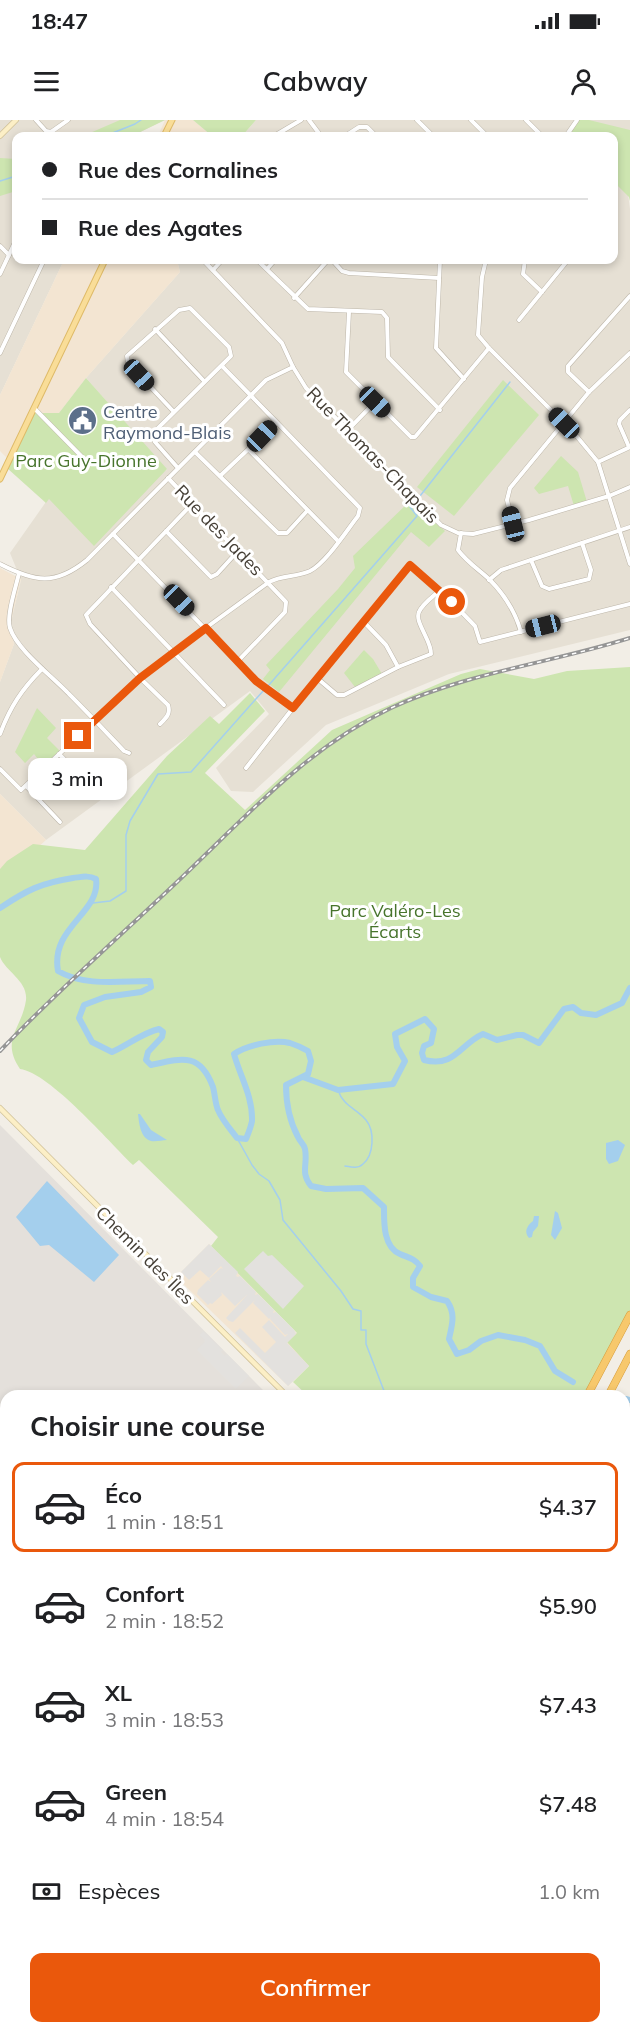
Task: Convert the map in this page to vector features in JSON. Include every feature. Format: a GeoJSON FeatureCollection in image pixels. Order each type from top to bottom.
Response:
{"type":"FeatureCollection","features":[{"type":"Feature","properties":{"kind":"highway"},"geometry":{"type":"LineString","coordinates":[[590,1390],[630,1315]]}},
{"type":"Feature","properties":{"kind":"highway"},"geometry":{"type":"LineString","coordinates":[[611,1390],[630,1354]]}},
{"type":"Feature","properties":{"kind":"main road"},"geometry":{"type":"LineString","coordinates":[[0,136],[16,120]]}},
{"type":"Feature","properties":{"kind":"main road"},"geometry":{"type":"LineString","coordinates":[[0,479],[103,264]]}},
{"type":"Feature","properties":{"kind":"main road","name":"Chemin des Îles"},"geometry":{"type":"LineString","coordinates":[[1,1111],[281,1390]]}},
{"type":"Feature","properties":{"kind":"street"},"geometry":{"type":"LineString","coordinates":[[36,120],[46,131],[51,132],[68,120]]}},
{"type":"Feature","properties":{"kind":"street"},"geometry":{"type":"LineString","coordinates":[[281,132],[301,120]]}},
{"type":"Feature","properties":{"kind":"street"},"geometry":{"type":"LineString","coordinates":[[417,120],[429,132]]}},
{"type":"Feature","properties":{"kind":"street"},"geometry":{"type":"LineString","coordinates":[[471,120],[483,132]]}},
{"type":"Feature","properties":{"kind":"street"},"geometry":{"type":"LineString","coordinates":[[526,120],[538,132]]}},
{"type":"Feature","properties":{"kind":"street"},"geometry":{"type":"LineString","coordinates":[[351,132],[359,127],[367,127],[372,132]]}},
{"type":"Feature","properties":{"kind":"street"},"geometry":{"type":"LineString","coordinates":[[0,246],[9,255]]}},
{"type":"Feature","properties":{"kind":"street"},"geometry":{"type":"LineString","coordinates":[[0,273],[12,249]]}},
{"type":"Feature","properties":{"kind":"street"},"geometry":{"type":"LineString","coordinates":[[0,353],[42,264]]}},
{"type":"Feature","properties":{"kind":"street","name":"Rue Thomas-Chapais"},"geometry":{"type":"LineString","coordinates":[[207,264],[282,343],[306,388],[441,525],[461,533],[473,534],[609,496],[630,487]]}},
{"type":"Feature","properties":{"kind":"street"},"geometry":{"type":"LineString","coordinates":[[213,270],[218,264]]}},
{"type":"Feature","properties":{"kind":"street"},"geometry":{"type":"LineString","coordinates":[[261,264],[294,298],[308,309],[382,312],[387,318],[388,357],[440,410]]}},
{"type":"Feature","properties":{"kind":"street"},"geometry":{"type":"LineString","coordinates":[[267,269],[271,264]]}},
{"type":"Feature","properties":{"kind":"street"},"geometry":{"type":"LineString","coordinates":[[294,298],[324,264]]}},
{"type":"Feature","properties":{"kind":"street"},"geometry":{"type":"LineString","coordinates":[[336,264],[342,271],[349,273],[439,278]]}},
{"type":"Feature","properties":{"kind":"street"},"geometry":{"type":"LineString","coordinates":[[440,264],[436,348],[464,379]]}},
{"type":"Feature","properties":{"kind":"street"},"geometry":{"type":"LineString","coordinates":[[485,264],[482,276],[478,335],[564,423],[598,462],[630,564]]}},
{"type":"Feature","properties":{"kind":"street"},"geometry":{"type":"LineString","coordinates":[[524,264],[523,274],[542,292]]}},
{"type":"Feature","properties":{"kind":"street"},"geometry":{"type":"LineString","coordinates":[[519,320],[565,264]]}},
{"type":"Feature","properties":{"kind":"street"},"geometry":{"type":"LineString","coordinates":[[589,392],[568,372],[568,366],[630,296]]}},
{"type":"Feature","properties":{"kind":"street"},"geometry":{"type":"LineString","coordinates":[[174,412],[128,363],[127,356],[155,329],[180,310],[190,308],[229,347],[231,356],[204,381],[174,412],[155,430],[153,436],[155,442],[178,468]]}},
{"type":"Feature","properties":{"kind":"street"},"geometry":{"type":"LineString","coordinates":[[349,312],[346,372],[411,437],[415,437],[440,410],[489,348]]}},
{"type":"Feature","properties":{"kind":"street"},"geometry":{"type":"LineString","coordinates":[[155,329],[204,381]]}},
{"type":"Feature","properties":{"kind":"street"},"geometry":{"type":"LineString","coordinates":[[513,524],[507,500],[510,488],[589,392],[630,353]]}},
{"type":"Feature","properties":{"kind":"street"},"geometry":{"type":"LineString","coordinates":[[0,769],[21,790],[140,678],[174,651],[269,582],[278,577],[310,571],[324,560],[358,516],[360,508],[222,366]]}},
{"type":"Feature","properties":{"kind":"street"},"geometry":{"type":"LineString","coordinates":[[0,564],[39,579],[55,578],[72,572],[113,534],[266,380],[293,367]]}},
{"type":"Feature","properties":{"kind":"street"},"geometry":{"type":"LineString","coordinates":[[347,431],[375,402]]}},
{"type":"Feature","properties":{"kind":"street"},"geometry":{"type":"LineString","coordinates":[[34,408],[89,464]]}},
{"type":"Feature","properties":{"kind":"street"},"geometry":{"type":"LineString","coordinates":[[598,462],[629,447],[619,424],[630,410]]}},
{"type":"Feature","properties":{"kind":"street"},"geometry":{"type":"LineString","coordinates":[[220,476],[276,423]]}},
{"type":"Feature","properties":{"kind":"street"},"geometry":{"type":"LineString","coordinates":[[249,450],[338,541]]}},
{"type":"Feature","properties":{"kind":"street"},"geometry":{"type":"LineString","coordinates":[[195,451],[278,533],[287,533],[308,511]]}},
{"type":"Feature","properties":{"kind":"street","name":"Rue des Jades"},"geometry":{"type":"LineString","coordinates":[[168,478],[286,602],[285,612],[238,661]]}},
{"type":"Feature","properties":{"kind":"street"},"geometry":{"type":"LineString","coordinates":[[160,724],[168,716],[170,710],[168,705],[87,620],[86,615],[192,504]]}},
{"type":"Feature","properties":{"kind":"street"},"geometry":{"type":"LineString","coordinates":[[489,580],[501,570],[630,527]]}},
{"type":"Feature","properties":{"kind":"street"},"geometry":{"type":"LineString","coordinates":[[165,531],[211,577],[217,574],[237,552]]}},
{"type":"Feature","properties":{"kind":"street"},"geometry":{"type":"LineString","coordinates":[[461,533],[458,550],[489,580],[515,611],[521,632]]}},
{"type":"Feature","properties":{"kind":"street"},"geometry":{"type":"LineString","coordinates":[[113,534],[256,681],[293,708]]}},
{"type":"Feature","properties":{"kind":"street"},"geometry":{"type":"LineString","coordinates":[[531,560],[542,586],[549,589],[589,579],[591,570],[582,543]]}},
{"type":"Feature","properties":{"kind":"street"},"geometry":{"type":"LineString","coordinates":[[246,768],[410,565],[475,626],[480,642],[630,604]]}},
{"type":"Feature","properties":{"kind":"street"},"geometry":{"type":"LineString","coordinates":[[20,573],[12,600],[9,626],[15,639],[42,669],[124,751],[129,753]]}},
{"type":"Feature","properties":{"kind":"street"},"geometry":{"type":"LineString","coordinates":[[111,587],[224,705]]}},
{"type":"Feature","properties":{"kind":"street"},"geometry":{"type":"LineString","coordinates":[[317,678],[337,695],[344,695],[398,667],[430,654],[431,648],[417,617],[419,610],[440,591]]}},
{"type":"Feature","properties":{"kind":"street"},"geometry":{"type":"LineString","coordinates":[[364,622],[386,645],[398,667]]}},
{"type":"Feature","properties":{"kind":"street"},"geometry":{"type":"LineString","coordinates":[[0,734],[22,688],[42,669]]}},
{"type":"Feature","properties":{"kind":"street"},"geometry":{"type":"LineString","coordinates":[[59,754],[99,794]]}},
{"type":"Feature","properties":{"kind":"street"},"geometry":{"type":"LineString","coordinates":[[26,786],[60,822]]}},
{"type":"Feature","properties":{"kind":"shaded area"},"geometry":{"type":"Polygon","coordinates":[[[0,120],[165,120],[140,132],[12,132],[12,264],[62,264],[0,395],[0,120]]]}},
{"type":"Feature","properties":{"kind":"shaded area"},"geometry":{"type":"Polygon","coordinates":[[[165,120],[193,120],[207,132],[160,132],[165,120]]]}},
{"type":"Feature","properties":{"kind":"shaded area"},"geometry":{"type":"Polygon","coordinates":[[[256,120],[630,120],[630,131],[618,132],[246,132],[256,120]]]}},
{"type":"Feature","properties":{"kind":"shaded area"},"geometry":{"type":"Polygon","coordinates":[[[618,183],[628,194],[630,209],[630,630],[449,674],[326,725],[253,792],[231,791],[216,768],[269,714],[250,691],[46,840],[0,794],[0,682],[14,644],[10,626],[21,580],[10,553],[48,499],[167,470],[86,378],[180,272],[178,264],[618,264],[618,183]]]}},
{"type":"Feature","properties":{"kind":"shaded area"},"geometry":{"type":"Polygon","coordinates":[[[62,264],[178,264],[180,272],[86,378],[59,413],[34,413],[7,458],[0,451],[0,395],[62,264]]]}},
{"type":"Feature","properties":{"kind":"shaded area"},"geometry":{"type":"Polygon","coordinates":[[[0,568],[21,579],[10,626],[14,644],[0,682],[0,568]]]}},
{"type":"Feature","properties":{"kind":"shaded area"},"geometry":{"type":"Polygon","coordinates":[[[0,794],[46,840],[0,881],[0,794]]]}},
{"type":"Feature","properties":{"kind":"shaded area"},"geometry":{"type":"Polygon","coordinates":[[[0,1125],[263,1390],[0,1390],[0,1125]]]}},
{"type":"Feature","properties":{"kind":"shaded area"},"geometry":{"type":"Polygon","coordinates":[[[209,1244],[319,1356],[288,1386],[176,1277],[209,1244]]]}},
{"type":"Feature","properties":{"kind":"shaded area"},"geometry":{"type":"Polygon","coordinates":[[[209,1244],[238,1272],[236,1276],[240,1276],[256,1292],[255,1295],[258,1294],[274,1310],[273,1313],[276,1312],[294,1330],[296,1334],[287,1343],[309,1366],[288,1386],[235,1333],[240,1328],[265,1353],[276,1342],[262,1327],[269,1320],[285,1337],[288,1334],[285,1335],[270,1319],[271,1317],[269,1319],[253,1303],[255,1300],[233,1322],[226,1318],[248,1294],[235,1306],[221,1292],[222,1295],[208,1305],[197,1294],[208,1280],[211,1282],[209,1279],[221,1268],[223,1269],[221,1266],[209,1278],[200,1270],[189,1280],[181,1272],[209,1244]]]}},
{"type":"Feature","properties":{"kind":"shaded area"},"geometry":{"type":"Polygon","coordinates":[[[263,1251],[268,1256],[272,1255],[304,1286],[283,1309],[244,1269],[263,1251]]]}},
{"type":"Feature","properties":{"kind":"shaded area"},"geometry":{"type":"Polygon","coordinates":[[[203,1331],[223,1350],[221,1352],[225,1356],[227,1354],[249,1376],[236,1389],[197,1350],[205,1341],[200,1335],[203,1331]]]}},
{"type":"Feature","properties":{"kind":"green space"},"geometry":{"type":"Polygon","coordinates":[[[120,120],[165,120],[140,132],[92,132],[120,120]]]}},
{"type":"Feature","properties":{"kind":"green space"},"geometry":{"type":"Polygon","coordinates":[[[193,120],[256,120],[246,132],[207,132],[193,120]]]}},
{"type":"Feature","properties":{"kind":"green space"},"geometry":{"type":"Polygon","coordinates":[[[577,120],[589,120],[630,130],[630,201],[618,186],[618,132],[569,132],[577,120]]]}},
{"type":"Feature","properties":{"kind":"green space"},"geometry":{"type":"Polygon","coordinates":[[[0,158],[12,159],[12,192],[0,196],[0,158]]]}},
{"type":"Feature","properties":{"kind":"green space","name":"Parc Guy-Dionne"},"geometry":{"type":"Polygon","coordinates":[[[86,378],[167,469],[94,546],[49,499],[46,503],[7,468],[34,413],[59,413],[86,378]]]}},
{"type":"Feature","properties":{"kind":"green space"},"geometry":{"type":"Polygon","coordinates":[[[503,380],[539,415],[454,516],[417,487],[503,380]]]}},
{"type":"Feature","properties":{"kind":"green space"},"geometry":{"type":"Polygon","coordinates":[[[561,456],[578,472],[587,502],[574,506],[568,486],[539,494],[534,488],[561,456]]]}},
{"type":"Feature","properties":{"kind":"green space"},"geometry":{"type":"Polygon","coordinates":[[[409,502],[445,531],[429,547],[411,532],[279,692],[263,679],[270,670],[266,665],[355,568],[353,556],[409,502]]]}},
{"type":"Feature","properties":{"kind":"green space"},"geometry":{"type":"Polygon","coordinates":[[[364,650],[382,674],[355,687],[344,673],[364,650]]]}},
{"type":"Feature","properties":{"kind":"green space","name":"Parc Valéro-Les Écarts"},"geometry":{"type":"Polygon","coordinates":[[[630,667],[630,1315],[590,1390],[302,1390],[293,1382],[309,1366],[287,1342],[297,1333],[211,1246],[218,1237],[139,1160],[133,1165],[63,1095],[47,1082],[20,1069],[14,1059],[12,1042],[24,1010],[26,993],[24,987],[0,957],[0,869],[7,861],[33,844],[85,850],[167,756],[210,716],[219,724],[250,693],[265,711],[205,773],[245,810],[332,730],[461,674],[480,669],[534,679],[567,671],[630,667]]]}},
{"type":"Feature","properties":{"kind":"green space"},"geometry":{"type":"Polygon","coordinates":[[[37,708],[56,728],[47,738],[61,752],[45,768],[34,754],[25,763],[15,752],[37,708]]]}},
{"type":"Feature","properties":{"kind":"water"},"geometry":{"type":"Polygon","coordinates":[[[138,1114],[151,1130],[167,1140],[153,1141],[144,1137],[138,1114]]]}},
{"type":"Feature","properties":{"kind":"water"},"geometry":{"type":"Polygon","coordinates":[[[618,1140],[625,1145],[618,1161],[609,1164],[606,1159],[606,1143],[618,1140]]]}},
{"type":"Feature","properties":{"kind":"water"},"geometry":{"type":"Polygon","coordinates":[[[47,1181],[119,1255],[94,1282],[49,1245],[40,1246],[16,1217],[47,1181]]]}},
{"type":"Feature","properties":{"kind":"water"},"geometry":{"type":"Polygon","coordinates":[[[555,1211],[558,1213],[562,1228],[555,1240],[551,1235],[555,1211]]]}},
{"type":"Feature","properties":{"kind":"water"},"geometry":{"type":"Polygon","coordinates":[[[534,1216],[539,1216],[538,1226],[529,1238],[526,1231],[534,1216]]]}},
{"type":"Feature","properties":{"kind":"waterway"},"geometry":{"type":"LineString","coordinates":[[115,132],[141,120]]}},
{"type":"Feature","properties":{"kind":"waterway"},"geometry":{"type":"LineString","coordinates":[[0,181],[12,177]]}},
{"type":"Feature","properties":{"kind":"waterway"},"geometry":{"type":"LineString","coordinates":[[420,496],[510,382]]}},
{"type":"Feature","properties":{"kind":"waterway"},"geometry":{"type":"LineString","coordinates":[[268,686],[417,516],[410,507]]}},
{"type":"Feature","properties":{"kind":"waterway"},"geometry":{"type":"LineString","coordinates":[[91,901],[93,903],[110,901],[126,891],[126,835],[130,821],[158,774],[191,772],[264,690]]}},
{"type":"Feature","properties":{"kind":"waterway"},"geometry":{"type":"LineString","coordinates":[[0,908],[43,885],[82,877],[96,879],[91,902],[61,943],[58,971],[68,976],[91,981],[150,981],[151,987],[141,992],[105,997],[84,1005],[79,1018],[92,1042],[112,1052],[159,1029],[163,1032],[162,1037],[148,1052],[146,1060],[151,1065],[189,1060],[202,1068],[213,1087],[220,1114],[237,1138],[246,1139],[252,1123],[252,1112],[234,1054],[269,1042],[290,1043],[308,1051],[311,1061],[308,1074],[286,1085],[289,1112],[295,1131],[304,1147],[305,1172],[311,1186],[326,1189],[363,1188],[384,1207],[386,1234],[390,1246],[394,1251],[420,1266],[413,1278],[413,1287],[431,1297],[447,1301],[452,1310],[449,1339],[457,1354],[498,1335],[525,1340],[540,1346],[555,1371],[573,1382]]}},
{"type":"Feature","properties":{"kind":"waterway"},"geometry":{"type":"LineString","coordinates":[[303,1077],[338,1090],[393,1084],[405,1061],[397,1047],[395,1034],[425,1019],[434,1029],[431,1043],[424,1046],[422,1053],[424,1060],[443,1061],[457,1054],[483,1034],[497,1040],[523,1035],[539,1043],[564,1009],[573,1007],[581,1013],[596,1015],[622,1003],[630,988]]}},
{"type":"Feature","properties":{"kind":"waterway"},"geometry":{"type":"LineString","coordinates":[[338,1090],[346,1103],[366,1120],[372,1136],[367,1160],[359,1167],[345,1166]]}},
{"type":"Feature","properties":{"kind":"waterway"},"geometry":{"type":"LineString","coordinates":[[237,1138],[252,1165],[269,1181],[280,1200],[283,1220],[353,1309],[361,1311],[361,1330],[366,1330],[366,1344],[384,1390]]}},
{"type":"Feature","properties":{"kind":"railway"},"geometry":{"type":"LineString","coordinates":[[0,1051],[65,986],[277,786],[331,743],[391,708],[420,696],[479,677],[630,638]]}},
{"type":"Feature","properties":{"kind":"place","name":"Centre Raymond-Blais"},"geometry":{"type":"Point","coordinates":[82,421]}},
{"type":"Feature","properties":{"kind":"route"},"geometry":{"type":"LineString","coordinates":[[78,736],[140,678],[206,628],[256,681],[293,708],[410,565],[452,602]]}}]}
